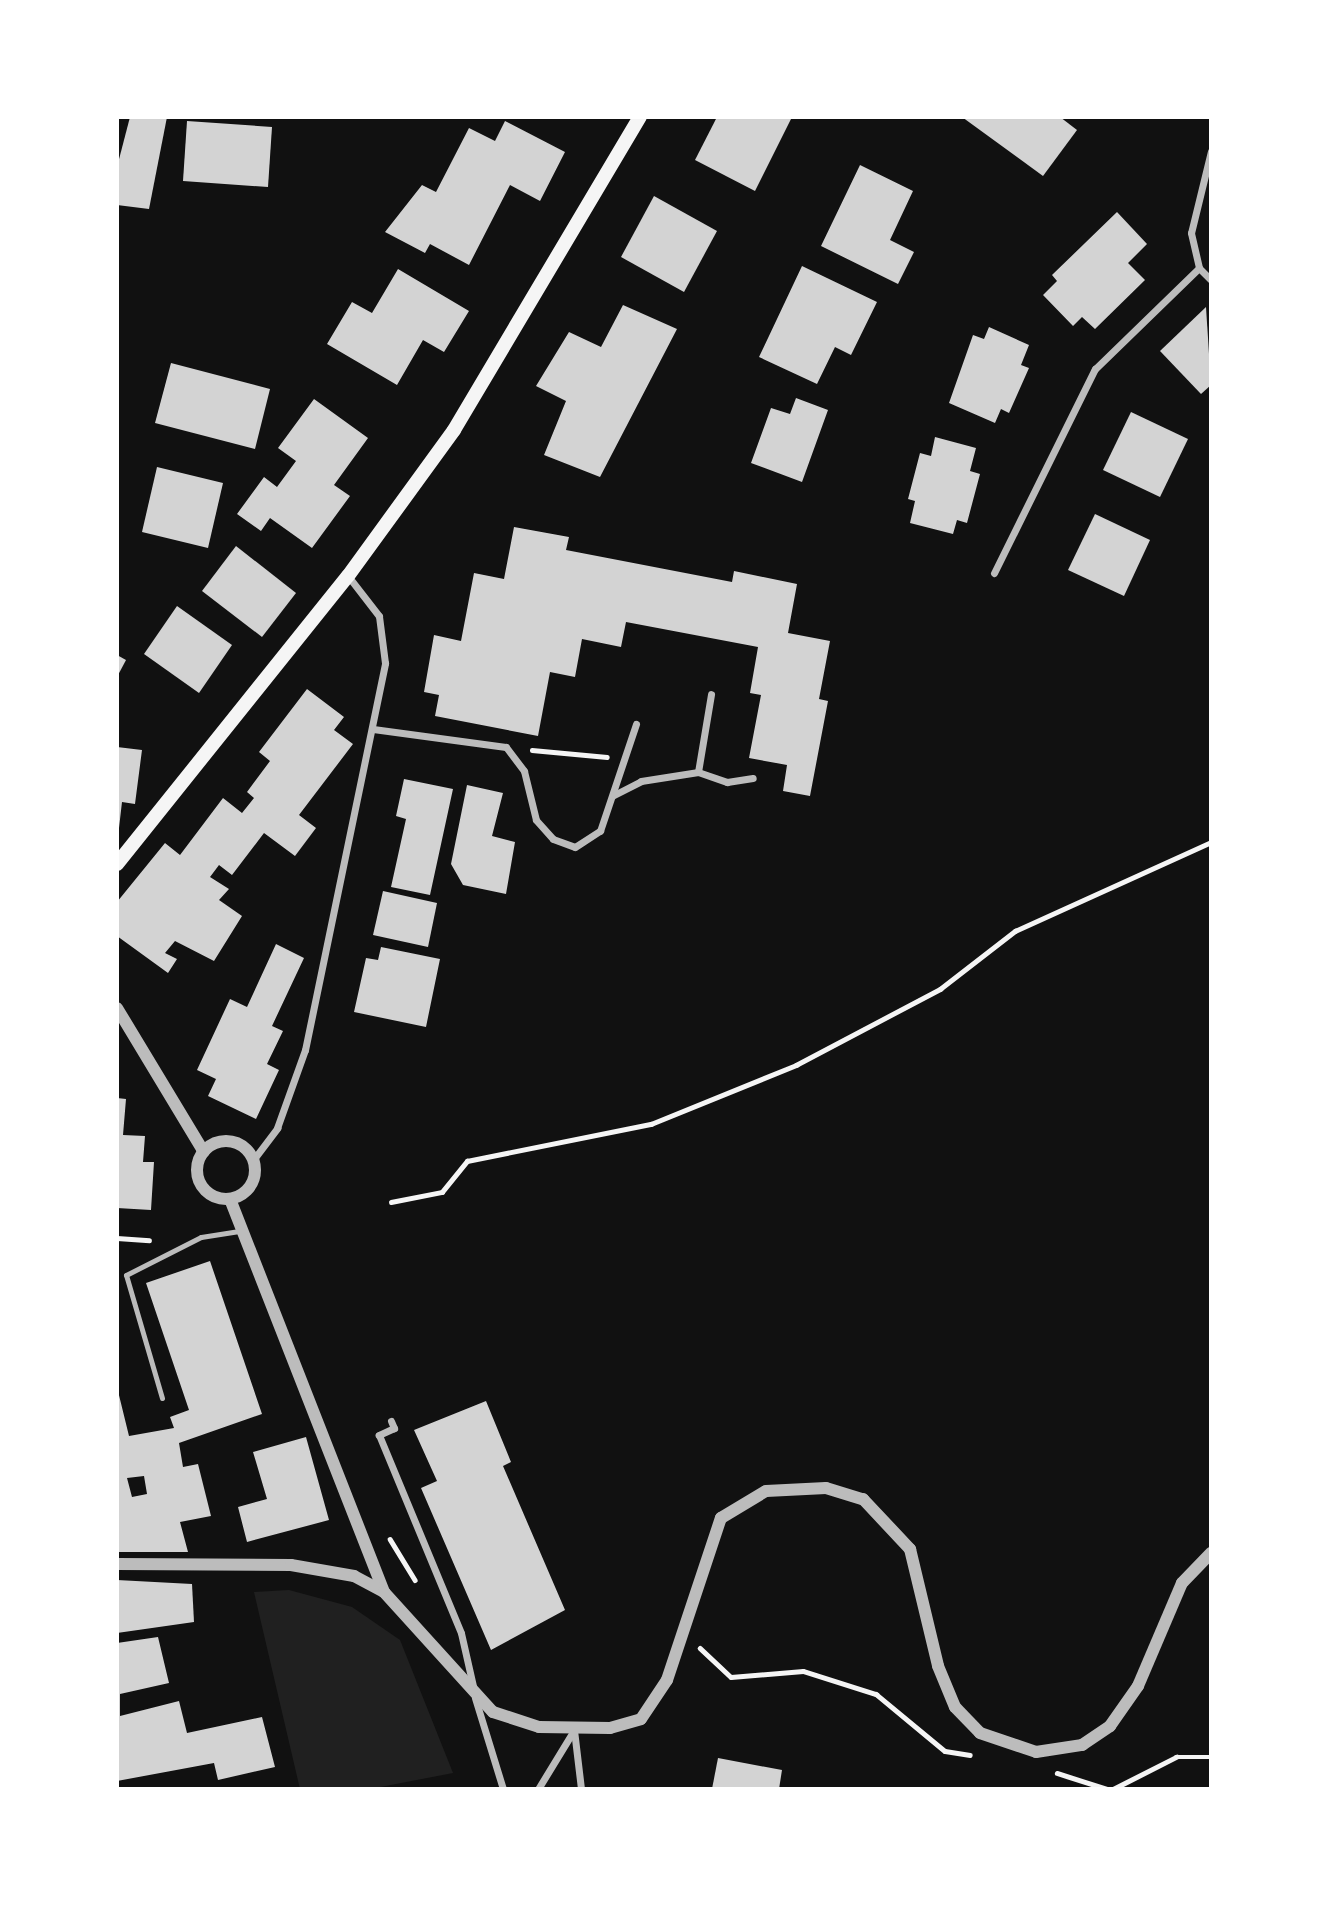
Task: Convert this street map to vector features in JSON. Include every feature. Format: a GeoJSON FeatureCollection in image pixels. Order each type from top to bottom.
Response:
{"type":"FeatureCollection","features":[{"type":"Feature","properties":{"kind":"main road"},"geometry":{"type":"LineString","coordinates":[[117,864],[348,576],[496,366],[639,117]]}},
{"type":"Feature","properties":{"kind":"street"},"geometry":{"type":"LineString","coordinates":[[1211,151],[1191,233],[1199,268],[1211,279]]}},
{"type":"Feature","properties":{"kind":"street"},"geometry":{"type":"LineString","coordinates":[[994,573],[1094,369],[1199,268]]}},
{"type":"Feature","properties":{"kind":"street"},"geometry":{"type":"LineString","coordinates":[[117,1008],[204,1152],[200,1183],[211,1195],[230,1199],[253,1182],[254,1159],[268,1146],[305,1050],[373,729],[386,644],[379,616],[348,576]]}},
{"type":"Feature","properties":{"kind":"street"},"geometry":{"type":"LineString","coordinates":[[698,772],[711,694]]}},
{"type":"Feature","properties":{"kind":"street"},"geometry":{"type":"LineString","coordinates":[[373,729],[506,747],[524,771],[536,820],[552,839],[575,847],[600,831],[636,724]]}},
{"type":"Feature","properties":{"kind":"street"},"geometry":{"type":"LineString","coordinates":[[614,795],[641,781],[698,772],[727,782],[753,778]]}},
{"type":"Feature","properties":{"kind":"street"},"geometry":{"type":"LineString","coordinates":[[204,1152],[230,1141],[254,1159]]}},
{"type":"Feature","properties":{"kind":"street"},"geometry":{"type":"LineString","coordinates":[[230,1199],[238,1231],[384,1592],[475,1696],[522,1724],[574,1730],[641,1718],[667,1680],[721,1518],[766,1491],[826,1488],[863,1499],[910,1549],[937,1667],[962,1716],[980,1733],[1017,1749],[1065,1750],[1096,1737],[1124,1710],[1182,1583],[1211,1553]]}},
{"type":"Feature","properties":{"kind":"street"},"geometry":{"type":"LineString","coordinates":[[391,1420],[394,1428],[379,1434],[461,1633],[475,1696],[503,1789]]}},
{"type":"Feature","properties":{"kind":"street"},"geometry":{"type":"LineString","coordinates":[[117,1564],[291,1565],[354,1576],[384,1592]]}},
{"type":"Feature","properties":{"kind":"street"},"geometry":{"type":"LineString","coordinates":[[538,1789],[574,1730]]}},
{"type":"Feature","properties":{"kind":"street"},"geometry":{"type":"LineString","coordinates":[[574,1730],[581,1789]]}},
{"type":"Feature","properties":{"kind":"lane"},"geometry":{"type":"LineString","coordinates":[[162,1398],[125,1275],[201,1237],[238,1231]]}},
{"type":"Feature","properties":{"kind":"path"},"geometry":{"type":"LineString","coordinates":[[391,1202],[442,1192],[467,1161],[651,1124],[796,1065],[940,989],[1015,931],[1211,842]]}},
{"type":"Feature","properties":{"kind":"path"},"geometry":{"type":"LineString","coordinates":[[386,1532],[411,1573]]}},
{"type":"Feature","properties":{"kind":"path"},"geometry":{"type":"LineString","coordinates":[[685,1632],[731,1677],[803,1671],[876,1694],[945,1751],[983,1758]]}},
{"type":"Feature","properties":{"kind":"path"},"geometry":{"type":"LineString","coordinates":[[1113,1789],[1176,1757],[1211,1757]]}},
{"type":"Feature","properties":{"kind":"path"},"geometry":{"type":"LineString","coordinates":[[1046,1770],[1107,1789]]}},
{"type":"Feature","properties":{"kind":"shaded area"},"geometry":{"type":"Polygon","coordinates":[[[289,1590],[352,1607],[400,1640],[453,1773],[370,1789],[300,1789],[254,1592],[289,1590]]]}},
{"type":"Feature","properties":{"kind":"building"},"geometry":{"type":"Polygon","coordinates":[[[130,117],[167,117],[149,209],[117,205],[117,167],[130,117]]]}},
{"type":"Feature","properties":{"kind":"building"},"geometry":{"type":"Polygon","coordinates":[[[717,117],[791,119],[755,191],[695,160],[717,117]]]}},
{"type":"Feature","properties":{"kind":"building"},"geometry":{"type":"Polygon","coordinates":[[[962,117],[1060,117],[1077,130],[1043,176],[962,117]]]}},
{"type":"Feature","properties":{"kind":"building"},"geometry":{"type":"Polygon","coordinates":[[[187,121],[272,127],[268,187],[183,181],[187,121]]]}},
{"type":"Feature","properties":{"kind":"building"},"geometry":{"type":"Polygon","coordinates":[[[505,121],[565,152],[540,201],[510,185],[469,265],[430,244],[425,253],[385,232],[422,185],[436,192],[469,128],[495,141],[505,121]]]}},
{"type":"Feature","properties":{"kind":"building"},"geometry":{"type":"Polygon","coordinates":[[[860,165],[913,191],[890,240],[914,252],[898,284],[821,246],[860,165]]]}},
{"type":"Feature","properties":{"kind":"building"},"geometry":{"type":"Polygon","coordinates":[[[654,196],[717,231],[684,292],[621,257],[654,196]]]}},
{"type":"Feature","properties":{"kind":"building"},"geometry":{"type":"Polygon","coordinates":[[[1117,212],[1147,244],[1128,263],[1145,280],[1095,329],[1082,317],[1073,326],[1043,295],[1057,281],[1052,275],[1117,212]]]}},
{"type":"Feature","properties":{"kind":"building"},"geometry":{"type":"Polygon","coordinates":[[[802,266],[877,302],[851,355],[835,347],[817,384],[759,357],[802,266]]]}},
{"type":"Feature","properties":{"kind":"building"},"geometry":{"type":"Polygon","coordinates":[[[398,269],[469,311],[444,352],[423,340],[397,385],[327,344],[352,302],[372,313],[398,269]]]}},
{"type":"Feature","properties":{"kind":"building"},"geometry":{"type":"Polygon","coordinates":[[[623,305],[677,329],[600,477],[544,455],[566,401],[536,386],[569,332],[601,347],[623,305]]]}},
{"type":"Feature","properties":{"kind":"building"},"geometry":{"type":"Polygon","coordinates":[[[1206,307],[1211,385],[1201,394],[1160,351],[1206,307]]]}},
{"type":"Feature","properties":{"kind":"building"},"geometry":{"type":"Polygon","coordinates":[[[989,327],[1029,345],[1021,365],[1029,368],[1009,413],[1001,409],[995,423],[949,403],[973,335],[984,339],[989,327]]]}},
{"type":"Feature","properties":{"kind":"building"},"geometry":{"type":"Polygon","coordinates":[[[171,363],[270,389],[255,449],[155,423],[171,363]]]}},
{"type":"Feature","properties":{"kind":"building"},"geometry":{"type":"Polygon","coordinates":[[[796,398],[828,410],[802,482],[751,463],[771,408],[790,414],[796,398]]]}},
{"type":"Feature","properties":{"kind":"building"},"geometry":{"type":"Polygon","coordinates":[[[314,399],[368,438],[334,485],[350,496],[312,548],[270,518],[261,531],[237,514],[264,477],[277,487],[296,461],[278,448],[314,399]]]}},
{"type":"Feature","properties":{"kind":"building"},"geometry":{"type":"Polygon","coordinates":[[[1131,412],[1188,439],[1160,497],[1103,470],[1131,412]]]}},
{"type":"Feature","properties":{"kind":"building"},"geometry":{"type":"Polygon","coordinates":[[[935,437],[976,448],[970,471],[980,474],[967,523],[957,520],[953,534],[910,523],[915,501],[908,499],[920,453],[931,456],[935,437]]]}},
{"type":"Feature","properties":{"kind":"building"},"geometry":{"type":"Polygon","coordinates":[[[157,467],[223,483],[208,548],[142,532],[157,467]]]}},
{"type":"Feature","properties":{"kind":"building"},"geometry":{"type":"Polygon","coordinates":[[[1095,514],[1150,540],[1124,596],[1068,570],[1095,514]]]}},
{"type":"Feature","properties":{"kind":"building"},"geometry":{"type":"Polygon","coordinates":[[[514,527],[569,537],[566,550],[732,582],[734,571],[797,584],[788,633],[830,641],[819,699],[828,701],[810,796],[783,791],[787,765],[749,758],[761,695],[750,693],[758,647],[626,622],[621,647],[582,639],[575,677],[550,672],[538,736],[435,716],[439,695],[424,692],[434,635],[461,641],[474,573],[504,579],[514,527]]]}},
{"type":"Feature","properties":{"kind":"building"},"geometry":{"type":"Polygon","coordinates":[[[236,546],[296,593],[262,637],[202,591],[236,546]]]}},
{"type":"Feature","properties":{"kind":"building"},"geometry":{"type":"Polygon","coordinates":[[[177,606],[232,645],[199,693],[144,654],[177,606]]]}},
{"type":"Feature","properties":{"kind":"building"},"geometry":{"type":"Polygon","coordinates":[[[117,655],[126,660],[117,677],[117,655]]]}},
{"type":"Feature","properties":{"kind":"building"},"geometry":{"type":"Polygon","coordinates":[[[307,689],[344,717],[334,730],[353,744],[299,815],[316,828],[295,856],[264,833],[232,875],[219,865],[210,877],[229,889],[219,900],[242,916],[214,961],[175,941],[165,953],[177,959],[168,973],[117,936],[117,902],[165,843],[180,855],[223,798],[242,813],[254,798],[247,792],[270,761],[259,752],[307,689]]]}},
{"type":"Feature","properties":{"kind":"building"},"geometry":{"type":"Polygon","coordinates":[[[117,747],[142,750],[135,804],[122,802],[119,828],[117,747]]]}},
{"type":"Feature","properties":{"kind":"building"},"geometry":{"type":"Polygon","coordinates":[[[404,779],[453,789],[430,895],[391,887],[406,819],[396,816],[404,779]]]}},
{"type":"Feature","properties":{"kind":"building"},"geometry":{"type":"Polygon","coordinates":[[[467,785],[503,793],[492,836],[515,842],[506,894],[463,885],[451,864],[467,785]]]}},
{"type":"Feature","properties":{"kind":"building"},"geometry":{"type":"Polygon","coordinates":[[[383,891],[437,903],[428,947],[373,935],[383,891]]]}},
{"type":"Feature","properties":{"kind":"building"},"geometry":{"type":"Polygon","coordinates":[[[276,944],[304,958],[272,1026],[283,1031],[267,1064],[279,1070],[256,1119],[208,1096],[216,1079],[197,1070],[230,999],[247,1007],[276,944]]]}},
{"type":"Feature","properties":{"kind":"building"},"geometry":{"type":"Polygon","coordinates":[[[381,947],[440,959],[426,1027],[354,1012],[366,958],[378,960],[381,947]]]}},
{"type":"Feature","properties":{"kind":"building"},"geometry":{"type":"Polygon","coordinates":[[[117,1098],[126,1099],[123,1135],[145,1136],[143,1162],[154,1162],[151,1210],[117,1208],[117,1098]]]}},
{"type":"Feature","properties":{"kind":"building"},"geometry":{"type":"Polygon","coordinates":[[[210,1261],[262,1414],[179,1443],[183,1467],[198,1464],[211,1516],[180,1522],[188,1552],[117,1552],[117,1387],[129,1436],[174,1428],[170,1417],[189,1410],[146,1283],[210,1261]],[[144,1476],[127,1478],[132,1497],[147,1494],[144,1476]]]}},
{"type":"Feature","properties":{"kind":"building"},"geometry":{"type":"Polygon","coordinates":[[[486,1401],[511,1462],[503,1466],[565,1610],[491,1650],[421,1488],[437,1481],[414,1430],[486,1401]]]}},
{"type":"Feature","properties":{"kind":"building"},"geometry":{"type":"Polygon","coordinates":[[[306,1437],[329,1520],[247,1542],[238,1507],[267,1499],[253,1452],[306,1437]]]}},
{"type":"Feature","properties":{"kind":"building"},"geometry":{"type":"Polygon","coordinates":[[[117,1580],[192,1584],[194,1622],[117,1633],[117,1580]]]}},
{"type":"Feature","properties":{"kind":"building"},"geometry":{"type":"Polygon","coordinates":[[[158,1637],[169,1683],[120,1694],[120,1716],[179,1701],[187,1733],[262,1717],[275,1767],[218,1780],[214,1763],[117,1781],[117,1643],[158,1637]]]}},
{"type":"Feature","properties":{"kind":"building"},"geometry":{"type":"Polygon","coordinates":[[[718,1758],[782,1770],[779,1789],[712,1789],[718,1758]]]}}]}
